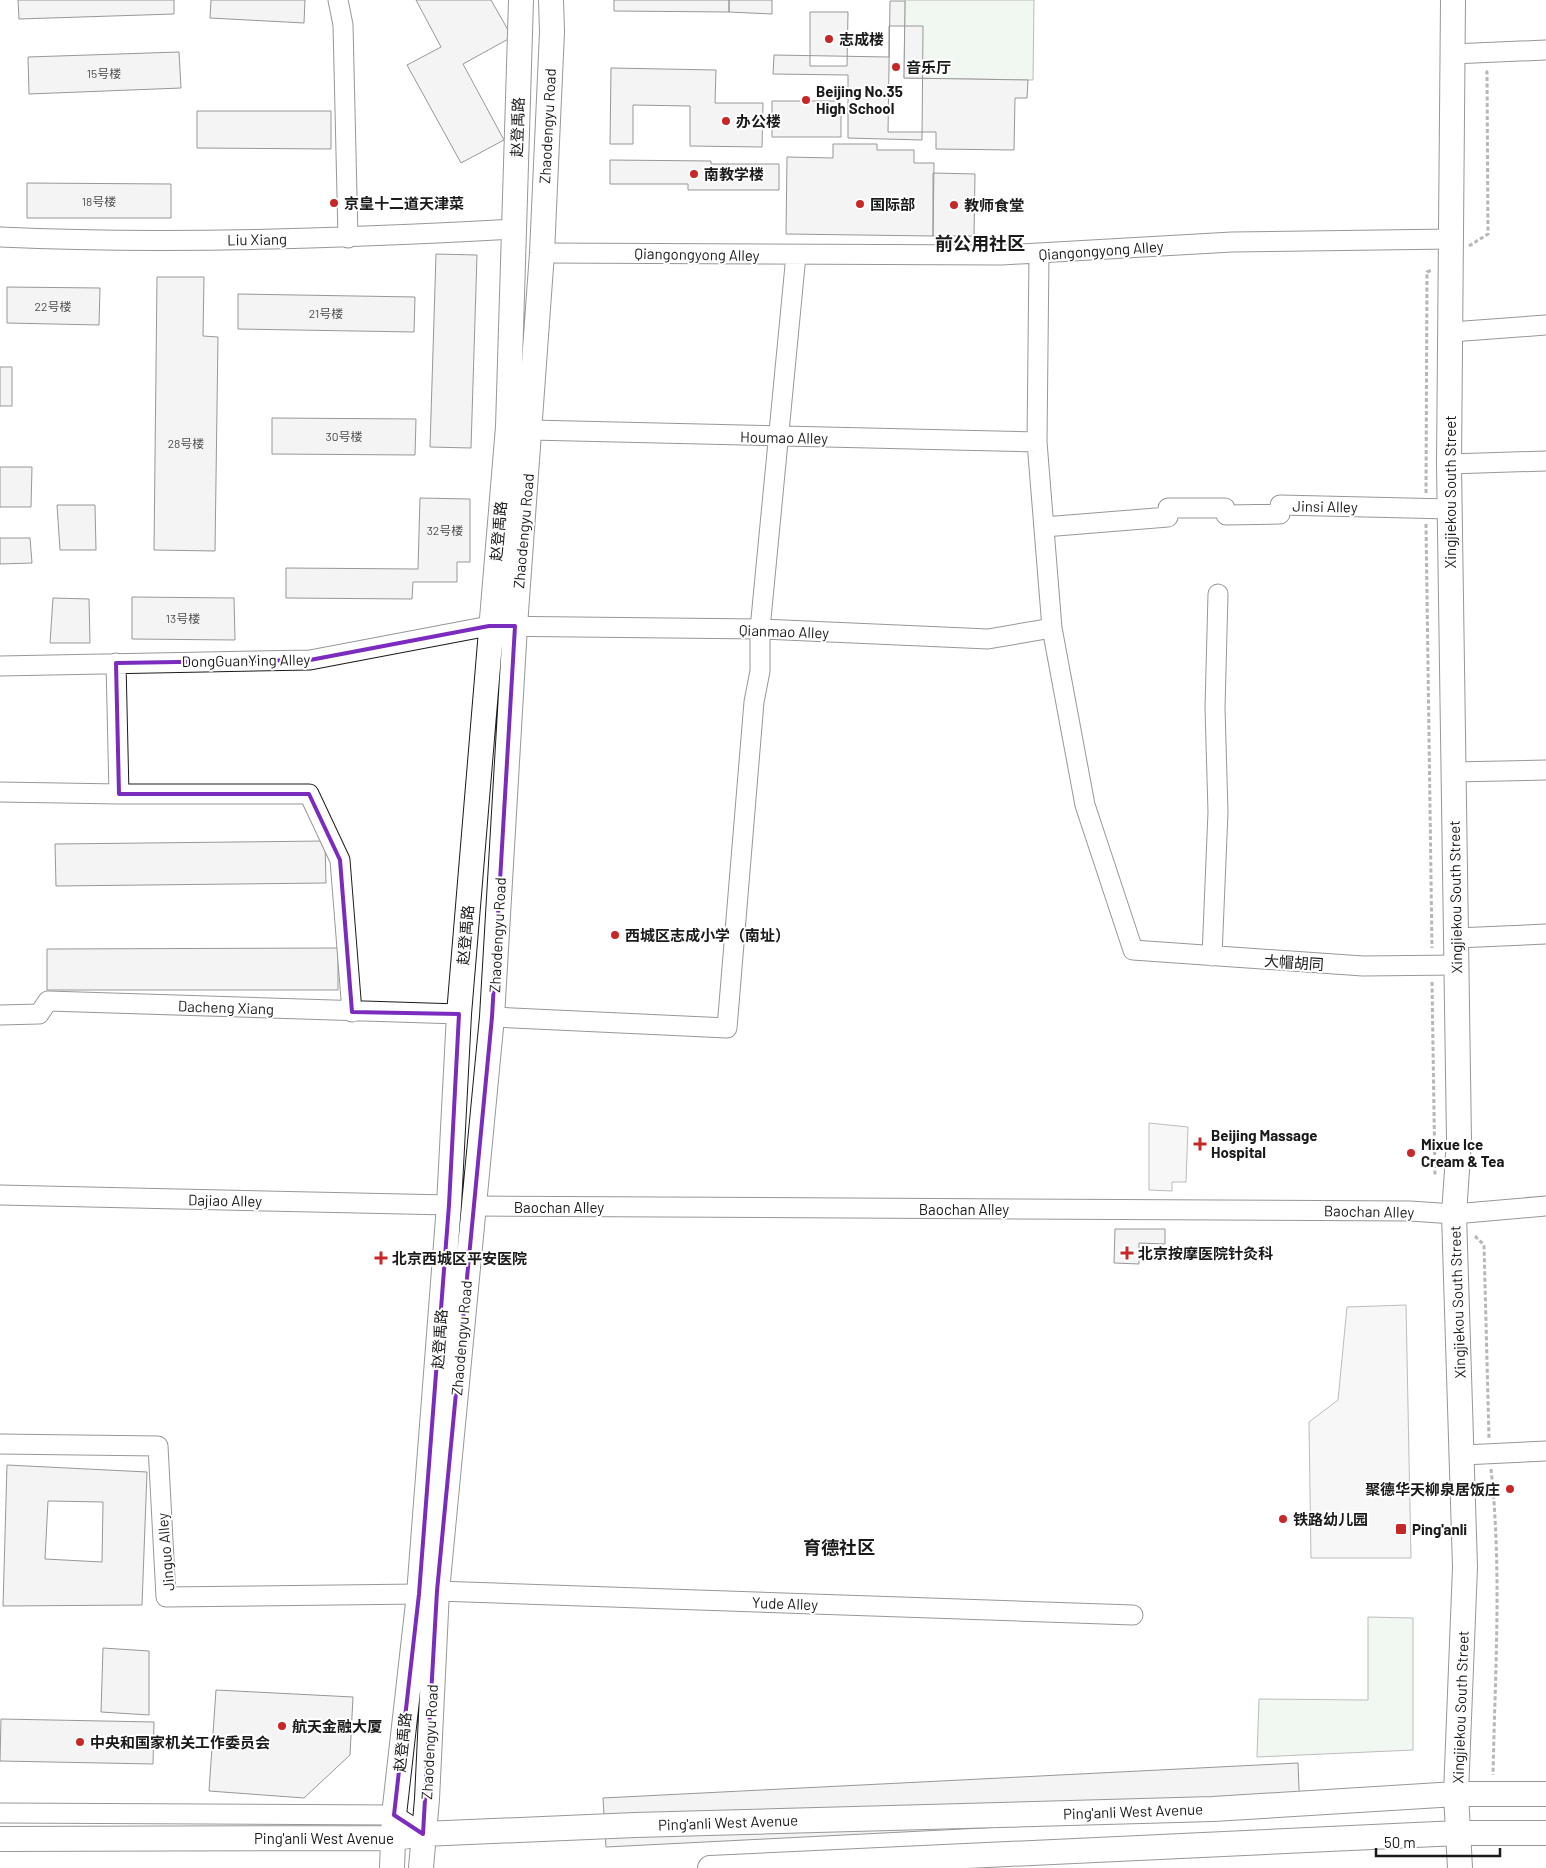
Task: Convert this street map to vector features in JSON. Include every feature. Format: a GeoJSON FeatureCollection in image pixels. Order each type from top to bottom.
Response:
{"type":"FeatureCollection","features":[{"type":"Feature","properties":{"kind":"main road","name":"赵登禹路"},"geometry":{"type":"LineString","coordinates":[[392,1868],[394,1827],[428,1592],[458,1014],[508,428],[521,0]]}},
{"type":"Feature","properties":{"kind":"main road","name":"Zhaodengyu Road"},"geometry":{"type":"LineString","coordinates":[[421,1868],[427,1799],[428,1592],[473,1206],[492,1017],[515,626],[531,430],[542,253],[552,32],[551,0]]}},
{"type":"Feature","properties":{"kind":"main road","name":"Xingjiekou South Street"},"geometry":{"type":"LineString","coordinates":[[1453,0],[1449,464],[1459,1141],[1454,1214],[1465,1567],[1456,1794],[1460,1868]]}},
{"type":"Feature","properties":{"kind":"main road","name":"Ping'anli West Avenue"},"geometry":{"type":"LineString","coordinates":[[0,1840],[394,1827],[423,1834],[636,1825],[1213,1808],[1456,1794],[1492,1796],[1546,1794]]}},
{"type":"Feature","properties":{"kind":"main road"},"geometry":{"type":"LineString","coordinates":[[710,1868],[1458,1833],[1546,1833]]}},
{"type":"Feature","properties":{"kind":"street"},"geometry":{"type":"LineString","coordinates":[[338,0],[343,26],[348,238]]}},
{"type":"Feature","properties":{"kind":"street"},"geometry":{"type":"LineString","coordinates":[[1452,54],[1546,50]]}},
{"type":"Feature","properties":{"kind":"street","name":"Liu Xiang"},"geometry":{"type":"LineString","coordinates":[[0,237],[73,241],[348,238],[513,229]]}},
{"type":"Feature","properties":{"kind":"street","name":"Qiangongyong Alley"},"geometry":{"type":"LineString","coordinates":[[542,253],[1039,254],[1232,242],[1451,249]]}},
{"type":"Feature","properties":{"kind":"street"},"geometry":{"type":"LineString","coordinates":[[1039,254],[1037,442],[1052,628]]}},
{"type":"Feature","properties":{"kind":"street"},"geometry":{"type":"LineString","coordinates":[[492,1017],[727,1028],[754,702],[760,671],[760,629],[796,255]]}},
{"type":"Feature","properties":{"kind":"street"},"geometry":{"type":"LineString","coordinates":[[1451,332],[1546,325]]}},
{"type":"Feature","properties":{"kind":"street","name":"Houmao Alley"},"geometry":{"type":"LineString","coordinates":[[531,430],[1037,442]]}},
{"type":"Feature","properties":{"kind":"street"},"geometry":{"type":"LineString","coordinates":[[1449,464],[1546,461]]}},
{"type":"Feature","properties":{"kind":"street","name":"Jinsi Alley"},"geometry":{"type":"LineString","coordinates":[[1044,527],[1168,517],[1168,508],[1225,508],[1226,515],[1280,514],[1280,506],[1450,509]]}},
{"type":"Feature","properties":{"kind":"street"},"geometry":{"type":"LineString","coordinates":[[1212,956],[1218,812],[1215,708],[1218,594]]}},
{"type":"Feature","properties":{"kind":"street","name":"Qianmao Alley"},"geometry":{"type":"LineString","coordinates":[[490,626],[760,629],[988,639],[1052,628]]}},
{"type":"Feature","properties":{"kind":"street","name":"DongGuanYing Alley"},"geometry":{"type":"LineString","coordinates":[[0,666],[310,660],[490,626]]}},
{"type":"Feature","properties":{"kind":"street","name":"大帽胡同"},"geometry":{"type":"LineString","coordinates":[[1052,628],[1084,805],[1133,950],[1363,966],[1456,965]]}},
{"type":"Feature","properties":{"kind":"street"},"geometry":{"type":"LineString","coordinates":[[116,663],[118,794]]}},
{"type":"Feature","properties":{"kind":"street"},"geometry":{"type":"LineString","coordinates":[[1453,772],[1546,770]]}},
{"type":"Feature","properties":{"kind":"street"},"geometry":{"type":"LineString","coordinates":[[0,792],[309,794],[340,860],[352,1012]]}},
{"type":"Feature","properties":{"kind":"street"},"geometry":{"type":"LineString","coordinates":[[1456,938],[1546,934]]}},
{"type":"Feature","properties":{"kind":"street","name":"Dacheng Xiang"},"geometry":{"type":"LineString","coordinates":[[0,1016],[39,1014],[48,1002],[458,1014]]}},
{"type":"Feature","properties":{"kind":"street","name":"Dajiao Alley"},"geometry":{"type":"LineString","coordinates":[[0,1195],[449,1205]]}},
{"type":"Feature","properties":{"kind":"street","name":"Baochan Alley"},"geometry":{"type":"LineString","coordinates":[[473,1206],[1400,1210],[1454,1214],[1546,1206]]}},
{"type":"Feature","properties":{"kind":"street","name":"Jinguo Alley"},"geometry":{"type":"LineString","coordinates":[[0,1444],[158,1446],[166,1597],[428,1592]]}},
{"type":"Feature","properties":{"kind":"street"},"geometry":{"type":"LineString","coordinates":[[1463,1455],[1546,1451]]}},
{"type":"Feature","properties":{"kind":"street","name":"Yude Alley"},"geometry":{"type":"LineString","coordinates":[[428,1592],[1133,1615]]}},
{"type":"Feature","properties":{"kind":"street"},"geometry":{"type":"LineString","coordinates":[[0,1813],[394,1827]]}},
{"type":"Feature","properties":{"kind":"path"},"geometry":{"type":"LineString","coordinates":[[1435,1183],[1426,509],[1427,272],[1451,249],[1488,234],[1487,72],[1452,54]]}},
{"type":"Feature","properties":{"kind":"path"},"geometry":{"type":"LineString","coordinates":[[1454,1214],[1484,1245],[1490,1454],[1496,1525],[1492,1796]]}},
{"type":"Feature","properties":{"kind":"highlighted area"},"geometry":{"type":"Polygon","coordinates":[[[489,626],[515,626],[492,1017],[437,1591],[423,1834],[394,1815],[419,1594],[449,1205],[459,1014],[352,1012],[340,860],[309,794],[119,794],[116,663],[310,660],[489,626]]]}},
{"type":"Feature","properties":{"kind":"green space"},"geometry":{"type":"Polygon","coordinates":[[[905,0],[1034,0],[1033,80],[904,78],[905,0]]]}},
{"type":"Feature","properties":{"kind":"green space"},"geometry":{"type":"Polygon","coordinates":[[[1368,1617],[1413,1618],[1413,1750],[1257,1757],[1259,1699],[1368,1700],[1368,1617]]]}},
{"type":"Feature","properties":{"kind":"shaded area"},"geometry":{"type":"Polygon","coordinates":[[[1149,1123],[1188,1127],[1186,1182],[1172,1182],[1172,1191],[1149,1190],[1149,1123]]]}},
{"type":"Feature","properties":{"kind":"shaded area"},"geometry":{"type":"Polygon","coordinates":[[[1406,1305],[1411,1558],[1311,1558],[1309,1422],[1338,1400],[1347,1307],[1406,1305]]]}},
{"type":"Feature","properties":{"kind":"building"},"geometry":{"type":"Polygon","coordinates":[[[18,0],[174,0],[174,14],[19,19],[18,0]]]}},
{"type":"Feature","properties":{"kind":"building"},"geometry":{"type":"Polygon","coordinates":[[[211,0],[305,0],[304,23],[210,18],[211,0]]]}},
{"type":"Feature","properties":{"kind":"building"},"geometry":{"type":"Polygon","coordinates":[[[416,0],[491,0],[512,37],[463,64],[504,140],[461,163],[407,65],[441,47],[416,0]]]}},
{"type":"Feature","properties":{"kind":"building"},"geometry":{"type":"Polygon","coordinates":[[[614,0],[729,0],[729,12],[614,11],[614,0]]]}},
{"type":"Feature","properties":{"kind":"building"},"geometry":{"type":"Polygon","coordinates":[[[729,0],[772,0],[772,14],[729,12],[729,0]]]}},
{"type":"Feature","properties":{"kind":"building","name":"音乐厅"},"geometry":{"type":"Polygon","coordinates":[[[890,1],[905,1],[904,78],[1028,80],[1027,98],[1015,98],[1014,150],[936,149],[936,132],[888,132],[890,1]]]}},
{"type":"Feature","properties":{"kind":"building","name":"志成楼"},"geometry":{"type":"Polygon","coordinates":[[[810,12],[848,12],[847,66],[810,66],[810,12]]]}},
{"type":"Feature","properties":{"kind":"building"},"geometry":{"type":"Polygon","coordinates":[[[889,26],[923,26],[922,140],[848,138],[848,75],[773,74],[774,55],[889,57],[889,26]]]}},
{"type":"Feature","properties":{"kind":"building"},"geometry":{"type":"Polygon","coordinates":[[[179,52],[181,88],[29,94],[28,57],[179,52]]]}},
{"type":"Feature","properties":{"kind":"building","name":"办公楼"},"geometry":{"type":"Polygon","coordinates":[[[611,68],[716,70],[715,103],[763,103],[762,147],[690,146],[690,106],[633,105],[633,144],[610,144],[611,68]]]}},
{"type":"Feature","properties":{"kind":"building"},"geometry":{"type":"Polygon","coordinates":[[[772,101],[841,101],[841,137],[772,137],[772,101]]]}},
{"type":"Feature","properties":{"kind":"building"},"geometry":{"type":"Polygon","coordinates":[[[197,111],[331,111],[331,149],[197,148],[197,111]]]}},
{"type":"Feature","properties":{"kind":"building","name":"国际部"},"geometry":{"type":"Polygon","coordinates":[[[833,144],[877,144],[877,150],[914,150],[914,163],[934,163],[933,236],[786,234],[787,157],[833,158],[833,144]]]}},
{"type":"Feature","properties":{"kind":"building","name":"南教学楼"},"geometry":{"type":"Polygon","coordinates":[[[610,160],[711,161],[711,164],[779,164],[779,190],[688,190],[688,184],[610,184],[610,160]]]}},
{"type":"Feature","properties":{"kind":"building","name":"教师食堂"},"geometry":{"type":"Polygon","coordinates":[[[933,173],[975,174],[974,236],[933,236],[933,173]]]}},
{"type":"Feature","properties":{"kind":"building"},"geometry":{"type":"Polygon","coordinates":[[[27,183],[171,184],[171,218],[27,218],[27,183]]]}},
{"type":"Feature","properties":{"kind":"building"},"geometry":{"type":"Polygon","coordinates":[[[436,254],[477,255],[471,448],[430,447],[436,254]]]}},
{"type":"Feature","properties":{"kind":"building"},"geometry":{"type":"Polygon","coordinates":[[[157,277],[204,277],[203,336],[218,337],[215,551],[154,550],[157,277]]]}},
{"type":"Feature","properties":{"kind":"building"},"geometry":{"type":"Polygon","coordinates":[[[7,287],[100,288],[99,325],[7,323],[7,287]]]}},
{"type":"Feature","properties":{"kind":"building"},"geometry":{"type":"Polygon","coordinates":[[[238,294],[415,297],[414,332],[238,329],[238,294]]]}},
{"type":"Feature","properties":{"kind":"building"},"geometry":{"type":"Polygon","coordinates":[[[0,367],[12,367],[12,406],[0,406],[0,367]]]}},
{"type":"Feature","properties":{"kind":"building"},"geometry":{"type":"Polygon","coordinates":[[[272,418],[416,419],[415,455],[272,454],[272,418]]]}},
{"type":"Feature","properties":{"kind":"building"},"geometry":{"type":"Polygon","coordinates":[[[0,467],[32,467],[31,507],[0,507],[0,467]]]}},
{"type":"Feature","properties":{"kind":"building"},"geometry":{"type":"Polygon","coordinates":[[[420,498],[470,499],[470,562],[457,562],[457,582],[413,582],[412,599],[286,598],[286,568],[418,569],[420,498]]]}},
{"type":"Feature","properties":{"kind":"building"},"geometry":{"type":"Polygon","coordinates":[[[57,505],[95,505],[96,550],[60,550],[57,505]]]}},
{"type":"Feature","properties":{"kind":"building"},"geometry":{"type":"Polygon","coordinates":[[[0,538],[30,538],[32,563],[0,564],[0,538]]]}},
{"type":"Feature","properties":{"kind":"building"},"geometry":{"type":"Polygon","coordinates":[[[132,597],[234,598],[235,640],[132,639],[132,597]]]}},
{"type":"Feature","properties":{"kind":"building"},"geometry":{"type":"Polygon","coordinates":[[[53,598],[89,599],[90,643],[50,643],[53,598]]]}},
{"type":"Feature","properties":{"kind":"building"},"geometry":{"type":"Polygon","coordinates":[[[325,841],[326,883],[56,886],[55,844],[325,841]]]}},
{"type":"Feature","properties":{"kind":"building"},"geometry":{"type":"Polygon","coordinates":[[[338,948],[338,990],[47,990],[47,949],[338,948]]]}},
{"type":"Feature","properties":{"kind":"building","name":"北京按摩医院针灸科"},"geometry":{"type":"Polygon","coordinates":[[[1115,1229],[1165,1229],[1165,1244],[1139,1243],[1139,1264],[1114,1263],[1115,1229]]]}},
{"type":"Feature","properties":{"kind":"building"},"geometry":{"type":"Polygon","coordinates":[[[7,1465],[147,1472],[142,1605],[3,1606],[7,1465]],[[48,1501],[45,1559],[102,1562],[103,1502],[48,1501]]]}},
{"type":"Feature","properties":{"kind":"building"},"geometry":{"type":"Polygon","coordinates":[[[103,1648],[149,1651],[149,1715],[101,1712],[103,1648]]]}},
{"type":"Feature","properties":{"kind":"building","name":"航天金融大厦"},"geometry":{"type":"Polygon","coordinates":[[[216,1690],[353,1697],[350,1755],[304,1798],[209,1791],[216,1690]]]}},
{"type":"Feature","properties":{"kind":"building"},"geometry":{"type":"Polygon","coordinates":[[[1,1719],[154,1722],[153,1764],[0,1761],[1,1719]]]}},
{"type":"Feature","properties":{"kind":"building"},"geometry":{"type":"Polygon","coordinates":[[[1298,1763],[1300,1812],[606,1847],[603,1798],[1298,1763]]]}},
{"type":"Feature","properties":{"kind":"place","name":"志成楼"},"geometry":{"type":"Point","coordinates":[829,39]}},
{"type":"Feature","properties":{"kind":"place","name":"音乐厅"},"geometry":{"type":"Point","coordinates":[896,67]}},
{"type":"Feature","properties":{"kind":"place","name":"Beijing No.35 High School"},"geometry":{"type":"Point","coordinates":[806,100]}},
{"type":"Feature","properties":{"kind":"place","name":"办公楼"},"geometry":{"type":"Point","coordinates":[726,121]}},
{"type":"Feature","properties":{"kind":"place","name":"南教学楼"},"geometry":{"type":"Point","coordinates":[694,174]}},
{"type":"Feature","properties":{"kind":"place","name":"京皇十二道天津菜"},"geometry":{"type":"Point","coordinates":[334,203]}},
{"type":"Feature","properties":{"kind":"place","name":"国际部"},"geometry":{"type":"Point","coordinates":[860,204]}},
{"type":"Feature","properties":{"kind":"place","name":"教师食堂"},"geometry":{"type":"Point","coordinates":[954,205]}},
{"type":"Feature","properties":{"kind":"place","name":"西城区志成小学（南址）"},"geometry":{"type":"Point","coordinates":[615,935]}},
{"type":"Feature","properties":{"kind":"place","name":"Beijing Massage Hospital"},"geometry":{"type":"Point","coordinates":[1200,1144]}},
{"type":"Feature","properties":{"kind":"place","name":"Mixue Ice Cream & Tea"},"geometry":{"type":"Point","coordinates":[1411,1153]}},
{"type":"Feature","properties":{"kind":"place","name":"北京按摩医院针灸科"},"geometry":{"type":"Point","coordinates":[1127,1253]}},
{"type":"Feature","properties":{"kind":"place","name":"北京西城区平安医院"},"geometry":{"type":"Point","coordinates":[381,1258]}},
{"type":"Feature","properties":{"kind":"place","name":"聚德华天柳泉居饭庄"},"geometry":{"type":"Point","coordinates":[1510,1489]}},
{"type":"Feature","properties":{"kind":"place","name":"铁路幼儿园"},"geometry":{"type":"Point","coordinates":[1283,1519]}},
{"type":"Feature","properties":{"kind":"place","name":"Ping'anli"},"geometry":{"type":"Point","coordinates":[1401,1529]}},
{"type":"Feature","properties":{"kind":"place","name":"航天金融大厦"},"geometry":{"type":"Point","coordinates":[282,1726]}},
{"type":"Feature","properties":{"kind":"place","name":"中央和国家机关工作委员会"},"geometry":{"type":"Point","coordinates":[80,1742]}},
{"type":"Feature","properties":{"kind":"district","name":"前公用社区"},"geometry":{"type":"Point","coordinates":[980,243]}},
{"type":"Feature","properties":{"kind":"district","name":"育德社区"},"geometry":{"type":"Point","coordinates":[839,1547]}}]}
